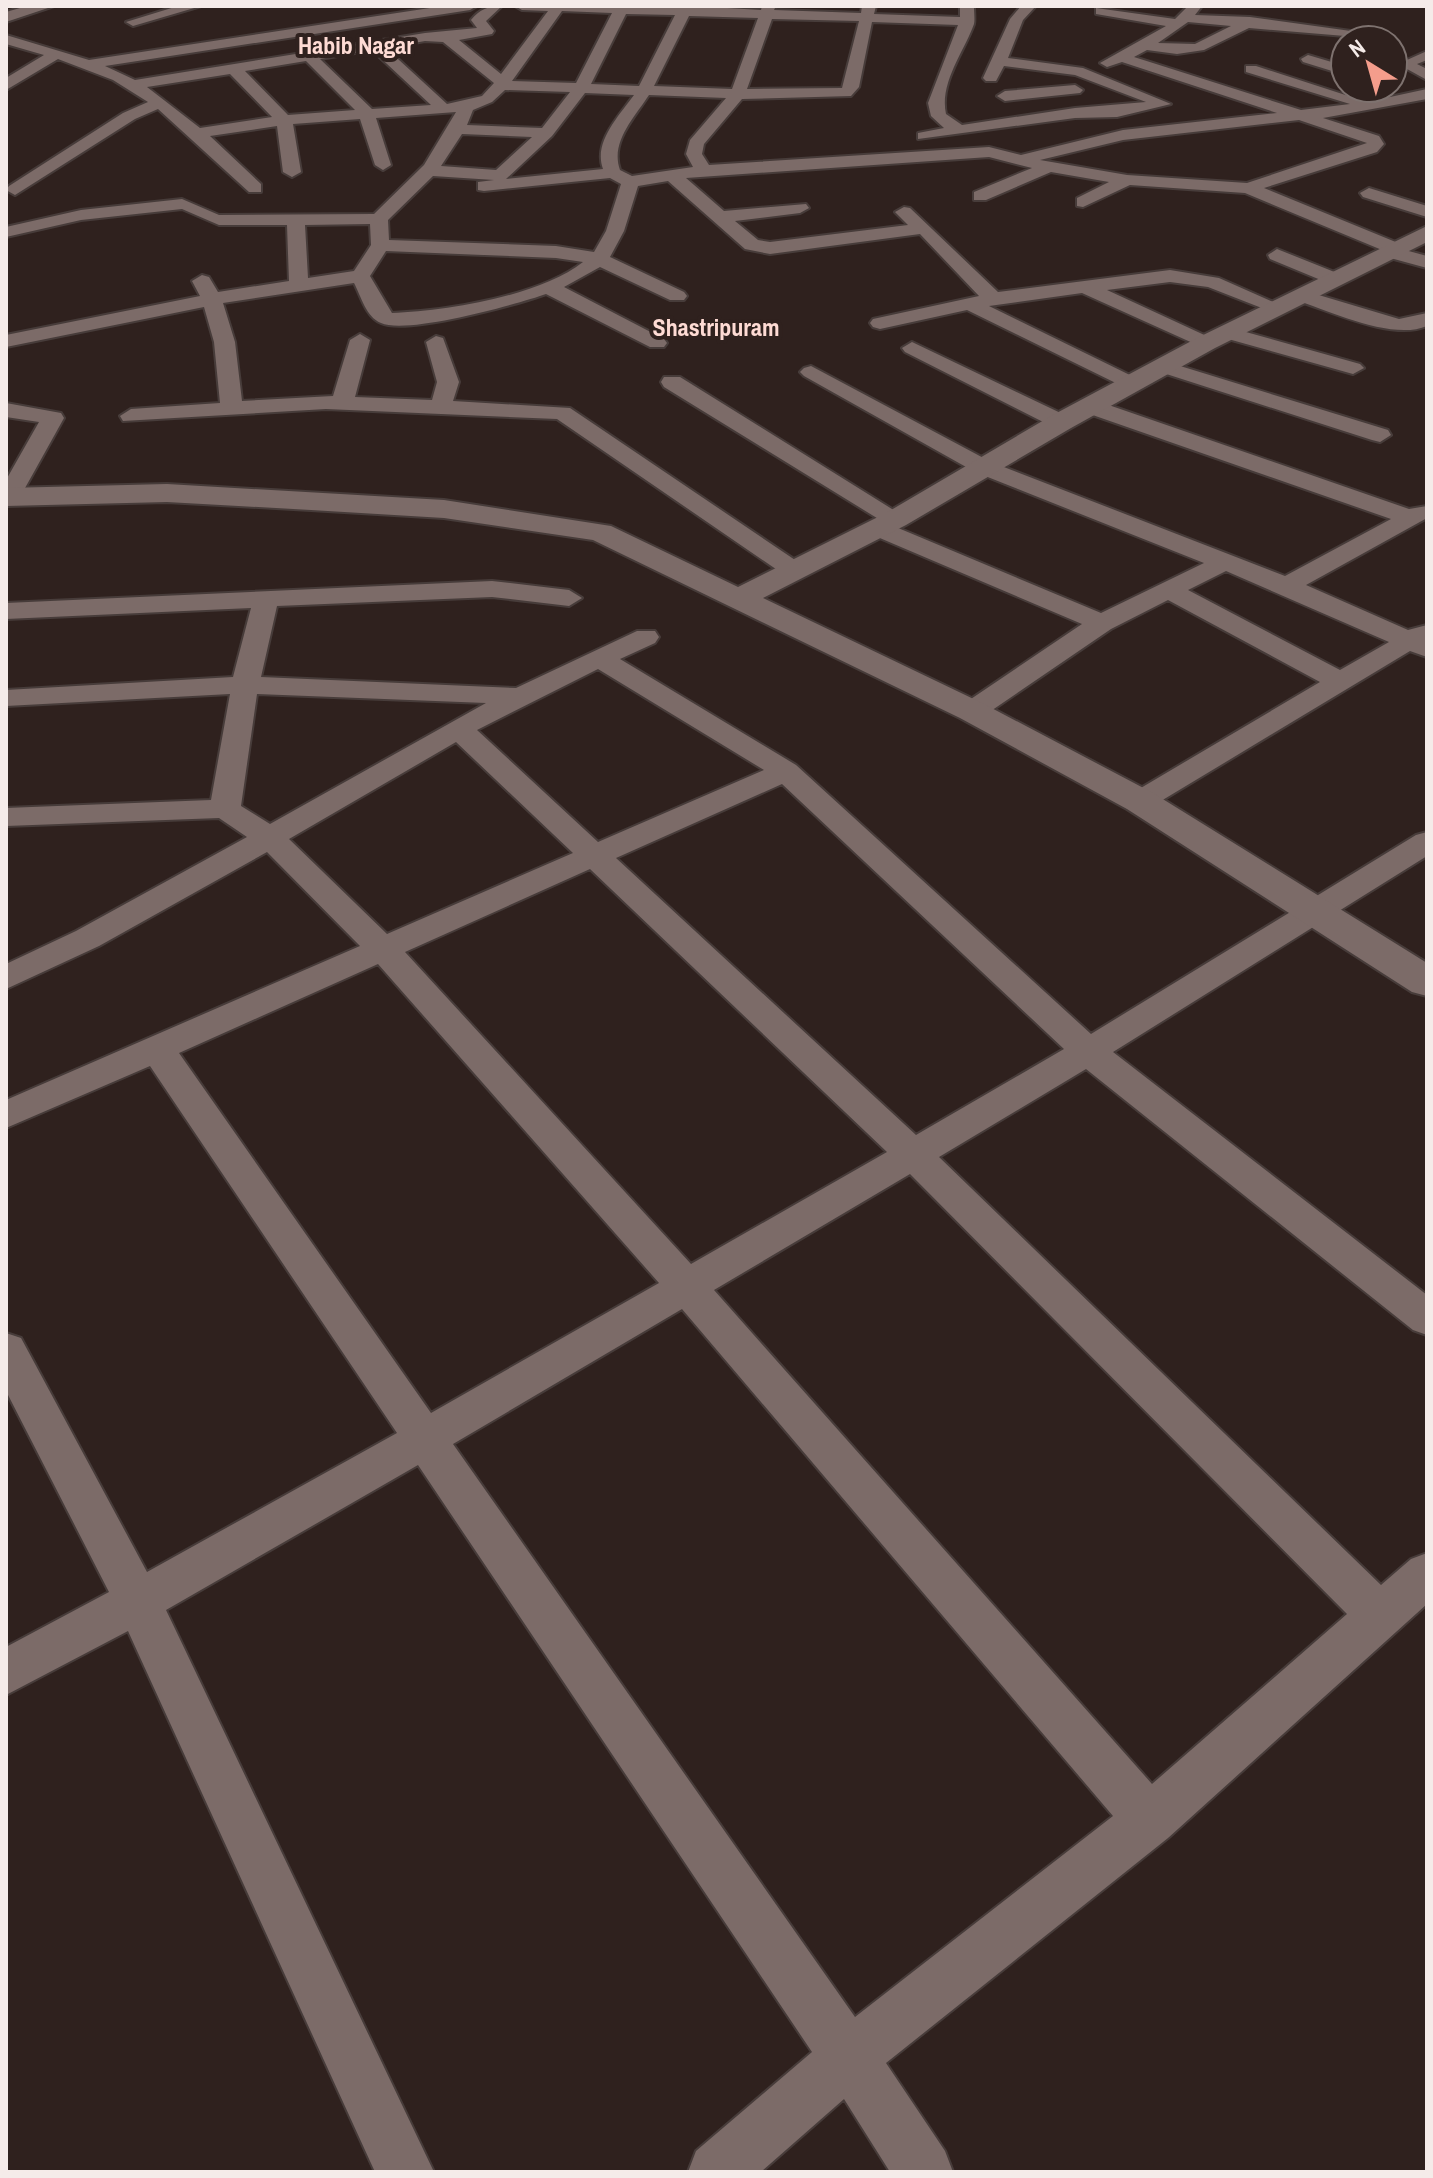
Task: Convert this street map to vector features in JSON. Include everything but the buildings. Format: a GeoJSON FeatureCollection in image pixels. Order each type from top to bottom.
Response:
{"type":"FeatureCollection","features":[{"type":"Feature","properties":{"kind":"street"},"geometry":{"type":"LineString","coordinates":[[10,15],[46,6]]}},
{"type":"Feature","properties":{"kind":"street"},"geometry":{"type":"LineString","coordinates":[[89,64],[151,36],[194,6]]}},
{"type":"Feature","properties":{"kind":"street"},"geometry":{"type":"LineString","coordinates":[[117,16],[151,36],[259,37],[331,20],[470,6]]}},
{"type":"Feature","properties":{"kind":"street"},"geometry":{"type":"LineString","coordinates":[[134,85],[425,37],[447,38],[487,31],[478,20],[495,6]]}},
{"type":"Feature","properties":{"kind":"street"},"geometry":{"type":"LineString","coordinates":[[522,6],[968,13],[942,78],[936,107],[939,116],[957,129]]}},
{"type":"Feature","properties":{"kind":"street"},"geometry":{"type":"LineString","coordinates":[[197,133],[366,112],[466,107],[487,99],[559,6]]}},
{"type":"Feature","properties":{"kind":"street"},"geometry":{"type":"LineString","coordinates":[[991,78],[1017,19],[1029,6]]}},
{"type":"Feature","properties":{"kind":"street"},"geometry":{"type":"LineString","coordinates":[[479,207],[484,186],[546,133],[581,88],[623,7]]}},
{"type":"Feature","properties":{"kind":"street"},"geometry":{"type":"LineString","coordinates":[[360,276],[379,313],[388,319],[483,306],[550,288],[599,259],[621,215],[621,177],[607,157],[614,135],[644,91],[686,8]]}},
{"type":"Feature","properties":{"kind":"street"},"geometry":{"type":"LineString","coordinates":[[704,170],[694,154],[696,143],[738,94],[767,10]]}},
{"type":"Feature","properties":{"kind":"street"},"geometry":{"type":"LineString","coordinates":[[1101,11],[1253,20],[1329,31]]}},
{"type":"Feature","properties":{"kind":"street"},"geometry":{"type":"LineString","coordinates":[[447,38],[501,83],[738,94],[846,93],[851,87],[869,12]]}},
{"type":"Feature","properties":{"kind":"street"},"geometry":{"type":"LineString","coordinates":[[1078,71],[1123,58],[1186,16]]}},
{"type":"Feature","properties":{"kind":"street"},"geometry":{"type":"LineString","coordinates":[[1124,36],[1182,52],[1195,51],[1253,20]]}},
{"type":"Feature","properties":{"kind":"street"},"geometry":{"type":"LineString","coordinates":[[235,21],[259,37]]}},
{"type":"Feature","properties":{"kind":"street"},"geometry":{"type":"LineString","coordinates":[[6,39],[89,64],[134,85],[197,133],[255,188]]}},
{"type":"Feature","properties":{"kind":"street"},"geometry":{"type":"LineString","coordinates":[[375,45],[442,107]]}},
{"type":"Feature","properties":{"kind":"street"},"geometry":{"type":"LineString","coordinates":[[6,85],[55,55]]}},
{"type":"Feature","properties":{"kind":"street"},"geometry":{"type":"LineString","coordinates":[[1427,55],[1405,64],[1427,75]]}},
{"type":"Feature","properties":{"kind":"street"},"geometry":{"type":"LineString","coordinates":[[309,56],[366,112],[383,165]]}},
{"type":"Feature","properties":{"kind":"street"},"geometry":{"type":"LineString","coordinates":[[1123,58],[1304,115],[1373,139],[1376,144],[1248,188]]}},
{"type":"Feature","properties":{"kind":"street"},"geometry":{"type":"LineString","coordinates":[[1308,59],[1329,66]]}},
{"type":"Feature","properties":{"kind":"street"},"geometry":{"type":"LineString","coordinates":[[999,61],[1078,71],[1177,108],[1232,124]]}},
{"type":"Feature","properties":{"kind":"street"},"geometry":{"type":"LineString","coordinates":[[233,68],[284,120],[292,172]]}},
{"type":"Feature","properties":{"kind":"street"},"geometry":{"type":"LineString","coordinates":[[1251,69],[1368,105]]}},
{"type":"Feature","properties":{"kind":"street"},"geometry":{"type":"LineString","coordinates":[[1005,96],[1116,87]]}},
{"type":"Feature","properties":{"kind":"street"},"geometry":{"type":"LineString","coordinates":[[1040,93],[1075,113]]}},
{"type":"Feature","properties":{"kind":"street"},"geometry":{"type":"LineString","coordinates":[[1025,159],[1098,137],[1304,115],[1425,96]]}},
{"type":"Feature","properties":{"kind":"street"},"geometry":{"type":"LineString","coordinates":[[15,190],[129,116],[158,103]]}},
{"type":"Feature","properties":{"kind":"street"},"geometry":{"type":"LineString","coordinates":[[6,232],[81,215],[168,205],[193,205],[199,215],[219,220],[379,219],[432,171],[458,129],[466,107]]}},
{"type":"Feature","properties":{"kind":"street"},"geometry":{"type":"LineString","coordinates":[[917,155],[914,141],[920,137],[957,129],[1075,113],[1177,108]]}},
{"type":"Feature","properties":{"kind":"street"},"geometry":{"type":"LineString","coordinates":[[458,129],[546,133]]}},
{"type":"Feature","properties":{"kind":"street"},"geometry":{"type":"LineString","coordinates":[[484,186],[673,176],[704,170],[989,152],[1049,167],[1127,180],[1248,188],[1427,262]]}},
{"type":"Feature","properties":{"kind":"street"},"geometry":{"type":"LineString","coordinates":[[980,196],[1049,167]]}},
{"type":"Feature","properties":{"kind":"street"},"geometry":{"type":"LineString","coordinates":[[432,171],[500,175]]}},
{"type":"Feature","properties":{"kind":"street"},"geometry":{"type":"LineString","coordinates":[[673,176],[752,245],[770,248],[924,228]]}},
{"type":"Feature","properties":{"kind":"street"},"geometry":{"type":"LineString","coordinates":[[1083,202],[1127,180]]}},
{"type":"Feature","properties":{"kind":"street"},"geometry":{"type":"LineString","coordinates":[[1369,193],[1427,212]]}},
{"type":"Feature","properties":{"kind":"street"},"geometry":{"type":"LineString","coordinates":[[720,217],[800,208]]}},
{"type":"Feature","properties":{"kind":"street"},"geometry":{"type":"LineString","coordinates":[[904,212],[924,228],[993,299]]}},
{"type":"Feature","properties":{"kind":"street"},"geometry":{"type":"LineString","coordinates":[[296,218],[299,284]]}},
{"type":"Feature","properties":{"kind":"street"},"geometry":{"type":"LineString","coordinates":[[6,341],[213,299],[360,276],[380,245],[379,219]]}},
{"type":"Feature","properties":{"kind":"street"},"geometry":{"type":"LineString","coordinates":[[738,599],[886,524],[1130,384],[1427,233]]}},
{"type":"Feature","properties":{"kind":"street"},"geometry":{"type":"LineString","coordinates":[[380,245],[556,252],[599,259],[677,296]]}},
{"type":"Feature","properties":{"kind":"street"},"geometry":{"type":"LineString","coordinates":[[1277,255],[1335,279]]}},
{"type":"Feature","properties":{"kind":"street"},"geometry":{"type":"LineString","coordinates":[[880,323],[993,299],[1142,278],[1183,277],[1212,282],[1277,308]]}},
{"type":"Feature","properties":{"kind":"street"},"geometry":{"type":"LineString","coordinates":[[201,280],[213,299],[229,352],[231,406]]}},
{"type":"Feature","properties":{"kind":"street"},"geometry":{"type":"LineString","coordinates":[[550,288],[657,343]]}},
{"type":"Feature","properties":{"kind":"street"},"geometry":{"type":"LineString","coordinates":[[1087,288],[1217,338],[1353,368]]}},
{"type":"Feature","properties":{"kind":"street"},"geometry":{"type":"LineString","coordinates":[[1302,296],[1397,325],[1410,326],[1427,319]]}},
{"type":"Feature","properties":{"kind":"street"},"geometry":{"type":"LineString","coordinates":[[970,304],[1130,384]]}},
{"type":"Feature","properties":{"kind":"street"},"geometry":{"type":"LineString","coordinates":[[342,403],[360,340]]}},
{"type":"Feature","properties":{"kind":"street"},"geometry":{"type":"LineString","coordinates":[[436,342],[448,382],[440,409]]}},
{"type":"Feature","properties":{"kind":"street"},"geometry":{"type":"LineString","coordinates":[[912,348],[1061,422]]}},
{"type":"Feature","properties":{"kind":"street"},"geometry":{"type":"LineString","coordinates":[[1164,367],[1380,435]]}},
{"type":"Feature","properties":{"kind":"street"},"geometry":{"type":"LineString","coordinates":[[811,372],[983,467],[1421,640]]}},
{"type":"Feature","properties":{"kind":"street"},"geometry":{"type":"LineString","coordinates":[[672,382],[886,524],[1102,623]]}},
{"type":"Feature","properties":{"kind":"street"},"geometry":{"type":"LineString","coordinates":[[131,416],[231,406],[342,403],[562,413],[795,571]]}},
{"type":"Feature","properties":{"kind":"street"},"geometry":{"type":"LineString","coordinates":[[1092,407],[1418,513]]}},
{"type":"Feature","properties":{"kind":"street"},"geometry":{"type":"LineString","coordinates":[[6,410],[53,418],[7,497]]}},
{"type":"Feature","properties":{"kind":"street"},"geometry":{"type":"LineString","coordinates":[[7,497],[167,493],[444,509],[600,532],[972,711],[1140,801],[1427,982]]}},
{"type":"Feature","properties":{"kind":"street"},"geometry":{"type":"LineString","coordinates":[[1286,586],[1418,513]]}},
{"type":"Feature","properties":{"kind":"street"},"geometry":{"type":"LineString","coordinates":[[972,711],[1102,623],[1227,561]]}},
{"type":"Feature","properties":{"kind":"street"},"geometry":{"type":"LineString","coordinates":[[6,611],[492,589],[569,598]]}},
{"type":"Feature","properties":{"kind":"street"},"geometry":{"type":"LineString","coordinates":[[1170,591],[1339,681]]}},
{"type":"Feature","properties":{"kind":"street"},"geometry":{"type":"LineString","coordinates":[[225,809],[245,685],[266,598]]}},
{"type":"Feature","properties":{"kind":"street"},"geometry":{"type":"LineString","coordinates":[[16,970],[270,838],[519,696],[646,637]]}},
{"type":"Feature","properties":{"kind":"street"},"geometry":{"type":"LineString","coordinates":[[1140,801],[1339,681],[1421,640]]}},
{"type":"Feature","properties":{"kind":"street"},"geometry":{"type":"LineString","coordinates":[[598,657],[786,771],[1089,1052],[1427,1318]]}},
{"type":"Feature","properties":{"kind":"street"},"geometry":{"type":"LineString","coordinates":[[6,698],[245,685],[519,696]]}},
{"type":"Feature","properties":{"kind":"street"},"geometry":{"type":"LineString","coordinates":[[459,729],[913,1154],[1380,1615]]}},
{"type":"Feature","properties":{"kind":"street"},"geometry":{"type":"LineString","coordinates":[[6,1115],[786,771]]}},
{"type":"Feature","properties":{"kind":"street"},"geometry":{"type":"LineString","coordinates":[[6,817],[225,809],[270,838],[384,950],[686,1286],[1150,1820]]}},
{"type":"Feature","properties":{"kind":"street"},"geometry":{"type":"LineString","coordinates":[[6,1672],[138,1602],[423,1440],[1089,1052],[1318,913],[1427,842]]}},
{"type":"Feature","properties":{"kind":"street"},"geometry":{"type":"LineString","coordinates":[[158,1050],[849,2057],[924,2172]]}},
{"type":"Feature","properties":{"kind":"street"},"geometry":{"type":"LineString","coordinates":[[6,1350],[138,1602],[405,2172]]}},
{"type":"Feature","properties":{"kind":"street"},"geometry":{"type":"LineString","coordinates":[[717,2172],[849,2057],[1150,1820],[1427,1574]]}},
{"type":"Feature","properties":{"kind":"district","name":"Habib Nagar"},"geometry":{"type":"Point","coordinates":[356,45]}},
{"type":"Feature","properties":{"kind":"district","name":"Shastripuram"},"geometry":{"type":"Point","coordinates":[716,327]}}]}
